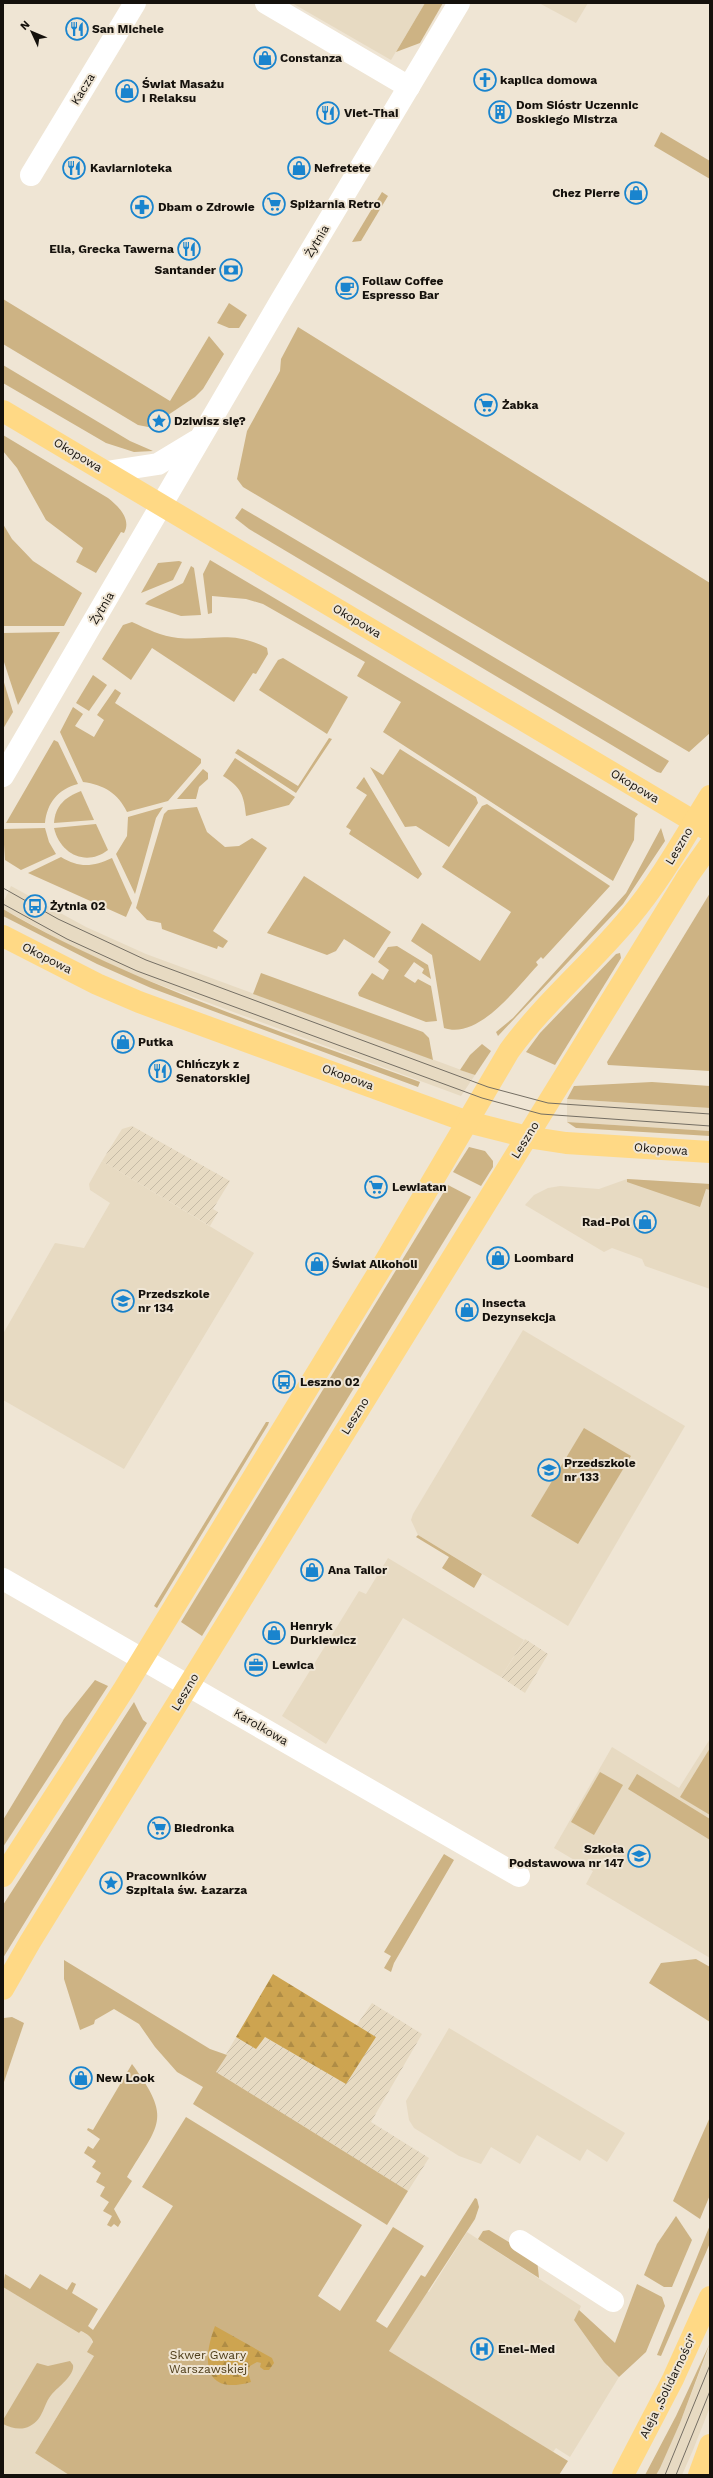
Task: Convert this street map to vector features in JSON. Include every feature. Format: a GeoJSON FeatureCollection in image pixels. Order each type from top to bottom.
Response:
{"type":"FeatureCollection","features":[{"type":"Feature","properties":{"kind":"main road","name":"Okopowa"},"geometry":{"type":"LineString","coordinates":[[3,411],[702,826]]}},
{"type":"Feature","properties":{"kind":"main road","name":"Leszno"},"geometry":{"type":"LineString","coordinates":[[3,1876],[143,1659],[518,1040],[630,918],[662,874],[702,826],[710,796]]}},
{"type":"Feature","properties":{"kind":"main road","name":"Leszno"},"geometry":{"type":"LineString","coordinates":[[3,1989],[188,1685],[684,882],[710,846]]}},
{"type":"Feature","properties":{"kind":"main road","name":"Okopowa"},"geometry":{"type":"LineString","coordinates":[[3,936],[97,984],[139,1002],[468,1122],[527,1137],[566,1143],[710,1152]]}},
{"type":"Feature","properties":{"kind":"main road","name":"Aleja „Solidarności”"},"geometry":{"type":"LineString","coordinates":[[623,2475],[673,2379],[710,2297]]}},
{"type":"Feature","properties":{"kind":"main road"},"geometry":{"type":"LineString","coordinates":[[698,2475],[710,2444]]}},
{"type":"Feature","properties":{"kind":"street","name":"Kacza"},"geometry":{"type":"LineString","coordinates":[[31,175],[135,3]]}},
{"type":"Feature","properties":{"kind":"street"},"geometry":{"type":"LineString","coordinates":[[266,3],[409,87]]}},
{"type":"Feature","properties":{"kind":"street","name":"Żytnia"},"geometry":{"type":"LineString","coordinates":[[3,776],[200,438],[459,3]]}},
{"type":"Feature","properties":{"kind":"street","name":"Żytnia"},"geometry":{"type":"LineString","coordinates":[[106,472],[158,464],[175,456],[200,438]]}},
{"type":"Feature","properties":{"kind":"street","name":"Karolkowa"},"geometry":{"type":"LineString","coordinates":[[3,1579],[520,1876]]}},
{"type":"Feature","properties":{"kind":"street"},"geometry":{"type":"LineString","coordinates":[[520,2241],[613,2301]]}},
{"type":"Feature","properties":{"kind":"shaded area"},"geometry":{"type":"Polygon","coordinates":[[[292,3],[425,3],[391,60],[292,3]]]}},
{"type":"Feature","properties":{"kind":"shaded area"},"geometry":{"type":"Polygon","coordinates":[[[539,3],[588,3],[576,23],[539,3]]]}},
{"type":"Feature","properties":{"kind":"shaded area"},"geometry":{"type":"Polygon","coordinates":[[[11,886],[86,927],[146,954],[475,1075],[461,1096],[136,976],[67,944],[3,909],[3,903],[11,886]]]}},
{"type":"Feature","properties":{"kind":"shaded area"},"geometry":{"type":"Polygon","coordinates":[[[567,1099],[710,1108],[710,1131],[567,1122],[567,1099]]]}},
{"type":"Feature","properties":{"kind":"shaded area"},"geometry":{"type":"Polygon","coordinates":[[[132,1126],[230,1181],[213,1209],[218,1212],[210,1226],[102,1161],[122,1129],[132,1126]]]}},
{"type":"Feature","properties":{"kind":"shaded area","name":"Przedszkole nr 134"},"geometry":{"type":"Polygon","coordinates":[[[102,1161],[254,1253],[124,1469],[3,1400],[3,1334],[55,1243],[84,1248],[110,1203],[90,1190],[89,1184],[102,1161]]]}},
{"type":"Feature","properties":{"kind":"shaded area"},"geometry":{"type":"Polygon","coordinates":[[[627,1179],[710,1184],[710,1289],[645,1266],[642,1259],[612,1248],[604,1252],[525,1205],[534,1195],[548,1188],[560,1186],[599,1189],[627,1179]]]}},
{"type":"Feature","properties":{"kind":"shaded area","name":"Przedszkole nr 133"},"geometry":{"type":"Polygon","coordinates":[[[523,1330],[685,1426],[568,1626],[418,1535],[411,1520],[413,1514],[523,1330]]]}},
{"type":"Feature","properties":{"kind":"shaded area"},"geometry":{"type":"Polygon","coordinates":[[[388,1558],[524,1640],[501,1677],[403,1618],[326,1744],[282,1716],[359,1591],[366,1594],[388,1558]]]}},
{"type":"Feature","properties":{"kind":"shaded area"},"geometry":{"type":"Polygon","coordinates":[[[525,1639],[548,1654],[525,1693],[501,1677],[525,1639]]]}},
{"type":"Feature","properties":{"kind":"shaded area","name":"Szkoła Podstawowa nr 147"},"geometry":{"type":"Polygon","coordinates":[[[710,1739],[710,1958],[586,1884],[593,1871],[554,1848],[612,1747],[679,1788],[710,1739]]]}},
{"type":"Feature","properties":{"kind":"shaded area"},"geometry":{"type":"Polygon","coordinates":[[[372,2003],[422,2034],[371,2122],[429,2158],[408,2191],[216,2072],[236,2037],[256,2048],[265,2037],[346,2083],[376,2037],[356,2026],[372,2003]]]}},
{"type":"Feature","properties":{"kind":"shaded area"},"geometry":{"type":"Polygon","coordinates":[[[449,2028],[625,2133],[607,2162],[587,2149],[580,2161],[537,2135],[520,2164],[491,2147],[481,2164],[459,2156],[414,2128],[409,2120],[406,2101],[449,2028]]]}},
{"type":"Feature","properties":{"kind":"shaded area"},"geometry":{"type":"Polygon","coordinates":[[[467,2232],[581,2306],[579,2311],[615,2343],[607,2366],[619,2377],[570,2457],[556,2448],[553,2452],[389,2351],[426,2291],[429,2292],[467,2232]]]}},
{"type":"Feature","properties":{"kind":"shaded area"},"geometry":{"type":"Polygon","coordinates":[[[3,2287],[79,2333],[81,2331],[91,2337],[94,2356],[35,2453],[69,2475],[3,2475],[3,2287]]]}},
{"type":"Feature","properties":{"kind":"shaded area"},"geometry":{"type":"Polygon","coordinates":[[[710,2345],[710,2407],[693,2450],[682,2475],[656,2475],[680,2423],[710,2345]]]}},
{"type":"Feature","properties":{"kind":"green space"},"geometry":{"type":"Polygon","coordinates":[[[425,3],[443,3],[420,43],[396,52],[425,3]]]}},
{"type":"Feature","properties":{"kind":"green space"},"geometry":{"type":"Polygon","coordinates":[[[661,132],[710,161],[710,179],[654,146],[661,132]]]}},
{"type":"Feature","properties":{"kind":"green space"},"geometry":{"type":"Polygon","coordinates":[[[382,192],[388,196],[361,241],[352,242],[382,192]]]}},
{"type":"Feature","properties":{"kind":"green space"},"geometry":{"type":"Polygon","coordinates":[[[3,299],[170,401],[209,336],[224,354],[203,389],[195,397],[148,427],[138,425],[3,344],[3,299]]]}},
{"type":"Feature","properties":{"kind":"green space"},"geometry":{"type":"Polygon","coordinates":[[[229,303],[247,315],[239,328],[229,328],[217,323],[229,303]]]}},
{"type":"Feature","properties":{"kind":"green space"},"geometry":{"type":"Polygon","coordinates":[[[298,327],[710,583],[710,733],[689,752],[243,487],[237,479],[247,431],[280,371],[281,359],[298,327]]]}},
{"type":"Feature","properties":{"kind":"green space"},"geometry":{"type":"Polygon","coordinates":[[[3,365],[130,441],[153,451],[134,452],[106,443],[3,383],[3,365]]]}},
{"type":"Feature","properties":{"kind":"green space"},"geometry":{"type":"Polygon","coordinates":[[[3,435],[108,498],[123,513],[126,523],[124,533],[121,532],[96,573],[76,562],[83,548],[46,520],[17,468],[3,451],[3,435]]]}},
{"type":"Feature","properties":{"kind":"green space"},"geometry":{"type":"Polygon","coordinates":[[[242,508],[669,761],[661,773],[657,772],[249,529],[235,518],[242,508]]]}},
{"type":"Feature","properties":{"kind":"green space"},"geometry":{"type":"Polygon","coordinates":[[[3,524],[12,539],[33,561],[82,593],[64,626],[3,626],[3,524]]]}},
{"type":"Feature","properties":{"kind":"green space"},"geometry":{"type":"Polygon","coordinates":[[[210,560],[638,814],[635,818],[634,840],[613,881],[383,732],[401,702],[357,676],[365,662],[263,604],[246,599],[212,596],[212,613],[208,614],[203,574],[210,560]]]}},
{"type":"Feature","properties":{"kind":"green space"},"geometry":{"type":"Polygon","coordinates":[[[182,562],[173,580],[141,593],[158,563],[182,562]]]}},
{"type":"Feature","properties":{"kind":"green space"},"geometry":{"type":"Polygon","coordinates":[[[191,566],[194,568],[201,615],[181,616],[145,604],[183,583],[191,566]]]}},
{"type":"Feature","properties":{"kind":"green space"},"geometry":{"type":"Polygon","coordinates":[[[132,622],[160,634],[178,638],[191,639],[223,637],[243,639],[267,648],[268,654],[256,674],[253,673],[234,702],[152,648],[131,680],[102,659],[123,625],[132,622]]]}},
{"type":"Feature","properties":{"kind":"green space"},"geometry":{"type":"Polygon","coordinates":[[[60,632],[18,705],[3,659],[3,633],[60,632]]]}},
{"type":"Feature","properties":{"kind":"green space"},"geometry":{"type":"Polygon","coordinates":[[[283,658],[348,697],[327,734],[259,690],[278,660],[283,658]]]}},
{"type":"Feature","properties":{"kind":"green space"},"geometry":{"type":"Polygon","coordinates":[[[93,675],[107,685],[89,711],[76,703],[93,675]]]}},
{"type":"Feature","properties":{"kind":"green space"},"geometry":{"type":"Polygon","coordinates":[[[3,679],[13,712],[3,729],[3,679]]]}},
{"type":"Feature","properties":{"kind":"green space"},"geometry":{"type":"Polygon","coordinates":[[[115,689],[121,693],[115,703],[201,759],[201,763],[168,801],[127,812],[115,795],[110,791],[91,783],[83,782],[60,732],[73,707],[83,714],[75,726],[94,737],[104,720],[97,715],[115,689]]]}},
{"type":"Feature","properties":{"kind":"green space"},"geometry":{"type":"Polygon","coordinates":[[[329,738],[332,739],[296,793],[235,753],[238,749],[298,786],[329,738]]]}},
{"type":"Feature","properties":{"kind":"green space"},"geometry":{"type":"Polygon","coordinates":[[[54,740],[58,742],[78,784],[59,793],[48,809],[45,823],[6,823],[54,740]]]}},
{"type":"Feature","properties":{"kind":"green space"},"geometry":{"type":"Polygon","coordinates":[[[400,749],[476,797],[478,803],[449,847],[416,826],[405,827],[370,767],[383,775],[400,749]]]}},
{"type":"Feature","properties":{"kind":"green space"},"geometry":{"type":"Polygon","coordinates":[[[235,758],[295,797],[289,805],[246,816],[243,797],[238,788],[223,776],[235,758]]]}},
{"type":"Feature","properties":{"kind":"green space"},"geometry":{"type":"Polygon","coordinates":[[[203,769],[208,773],[208,779],[199,787],[196,799],[177,799],[203,769]]]}},
{"type":"Feature","properties":{"kind":"green space"},"geometry":{"type":"Polygon","coordinates":[[[364,777],[422,874],[418,879],[349,834],[351,830],[346,827],[367,795],[356,788],[364,777]]]}},
{"type":"Feature","properties":{"kind":"green space"},"geometry":{"type":"Polygon","coordinates":[[[81,791],[94,820],[54,823],[56,812],[62,803],[70,796],[81,791]]]}},
{"type":"Feature","properties":{"kind":"green space"},"geometry":{"type":"Polygon","coordinates":[[[487,804],[610,886],[543,959],[541,957],[536,962],[538,965],[496,1009],[484,1019],[470,1026],[457,1030],[444,1028],[432,955],[411,941],[422,923],[480,961],[511,912],[442,867],[482,806],[487,804]]]}},
{"type":"Feature","properties":{"kind":"green space"},"geometry":{"type":"Polygon","coordinates":[[[163,807],[156,818],[135,894],[116,854],[127,836],[128,817],[163,807]]]}},
{"type":"Feature","properties":{"kind":"green space"},"geometry":{"type":"Polygon","coordinates":[[[197,807],[207,832],[225,847],[239,846],[252,838],[267,848],[213,931],[228,941],[223,948],[218,946],[217,949],[162,929],[161,923],[147,920],[136,908],[164,814],[168,810],[197,807]]]}},
{"type":"Feature","properties":{"kind":"green space"},"geometry":{"type":"Polygon","coordinates":[[[96,824],[108,850],[100,855],[91,857],[75,855],[68,851],[57,837],[54,828],[96,824]]]}},
{"type":"Feature","properties":{"kind":"green space"},"geometry":{"type":"Polygon","coordinates":[[[45,828],[49,842],[56,854],[21,870],[5,860],[3,829],[45,828]]]}},
{"type":"Feature","properties":{"kind":"green space"},"geometry":{"type":"Polygon","coordinates":[[[661,828],[665,841],[623,904],[498,1036],[496,1032],[513,1018],[626,893],[661,828]]]}},
{"type":"Feature","properties":{"kind":"green space"},"geometry":{"type":"Polygon","coordinates":[[[61,857],[80,865],[92,865],[112,858],[132,903],[126,917],[28,873],[61,857]]]}},
{"type":"Feature","properties":{"kind":"green space"},"geometry":{"type":"Polygon","coordinates":[[[304,876],[391,932],[374,958],[344,939],[336,951],[327,955],[267,933],[304,876]]]}},
{"type":"Feature","properties":{"kind":"green space"},"geometry":{"type":"Polygon","coordinates":[[[710,893],[710,1071],[608,1065],[607,1062],[710,893]]]}},
{"type":"Feature","properties":{"kind":"green space"},"geometry":{"type":"Polygon","coordinates":[[[3,909],[104,961],[155,983],[261,1024],[420,1082],[418,1087],[151,988],[97,964],[3,916],[3,909]]]}},
{"type":"Feature","properties":{"kind":"green space"},"geometry":{"type":"Polygon","coordinates":[[[397,946],[428,965],[431,979],[422,973],[424,969],[414,962],[404,976],[415,983],[418,979],[431,986],[437,1021],[426,1022],[359,996],[358,993],[372,973],[383,980],[389,970],[378,962],[388,947],[397,946]]]}},
{"type":"Feature","properties":{"kind":"green space"},"geometry":{"type":"Polygon","coordinates":[[[620,953],[621,958],[555,1065],[526,1052],[540,1033],[616,954],[620,953]]]}},
{"type":"Feature","properties":{"kind":"green space"},"geometry":{"type":"Polygon","coordinates":[[[261,973],[423,1032],[429,1038],[433,1060],[253,994],[261,973]]]}},
{"type":"Feature","properties":{"kind":"green space"},"geometry":{"type":"Polygon","coordinates":[[[482,1044],[491,1051],[475,1075],[460,1070],[470,1055],[482,1044]]]}},
{"type":"Feature","properties":{"kind":"green space"},"geometry":{"type":"Polygon","coordinates":[[[652,1082],[710,1086],[710,1108],[567,1099],[574,1086],[652,1082]]]}},
{"type":"Feature","properties":{"kind":"green space"},"geometry":{"type":"Polygon","coordinates":[[[567,1122],[710,1131],[710,1136],[576,1128],[567,1122]]]}},
{"type":"Feature","properties":{"kind":"green space"},"geometry":{"type":"Polygon","coordinates":[[[469,1147],[485,1151],[493,1161],[493,1167],[481,1186],[453,1172],[469,1147]]]}},
{"type":"Feature","properties":{"kind":"green space"},"geometry":{"type":"Polygon","coordinates":[[[627,1179],[710,1184],[710,1190],[706,1189],[700,1207],[627,1182],[627,1179]]]}},
{"type":"Feature","properties":{"kind":"green space"},"geometry":{"type":"Polygon","coordinates":[[[448,1185],[471,1197],[202,1636],[181,1622],[448,1185]]]}},
{"type":"Feature","properties":{"kind":"green space"},"geometry":{"type":"Polygon","coordinates":[[[266,1422],[269,1422],[268,1425],[157,1608],[154,1606],[266,1422]]]}},
{"type":"Feature","properties":{"kind":"green space"},"geometry":{"type":"Polygon","coordinates":[[[584,1428],[631,1456],[578,1544],[531,1516],[584,1428]]]}},
{"type":"Feature","properties":{"kind":"green space"},"geometry":{"type":"Polygon","coordinates":[[[418,1535],[482,1574],[474,1588],[442,1568],[449,1557],[416,1537],[418,1535]]]}},
{"type":"Feature","properties":{"kind":"green space"},"geometry":{"type":"Polygon","coordinates":[[[95,1680],[108,1686],[3,1847],[3,1820],[64,1719],[95,1680]]]}},
{"type":"Feature","properties":{"kind":"green space"},"geometry":{"type":"Polygon","coordinates":[[[134,1702],[143,1720],[147,1723],[3,1958],[3,1905],[134,1702]]]}},
{"type":"Feature","properties":{"kind":"green space"},"geometry":{"type":"Polygon","coordinates":[[[710,1748],[710,1815],[680,1797],[710,1748]]]}},
{"type":"Feature","properties":{"kind":"green space"},"geometry":{"type":"Polygon","coordinates":[[[600,1772],[623,1785],[594,1835],[571,1822],[600,1772]]]}},
{"type":"Feature","properties":{"kind":"green space"},"geometry":{"type":"Polygon","coordinates":[[[637,1774],[710,1819],[710,1840],[628,1789],[637,1774]]]}},
{"type":"Feature","properties":{"kind":"green space"},"geometry":{"type":"Polygon","coordinates":[[[444,1854],[454,1860],[394,1963],[391,1972],[384,1968],[391,1956],[384,1952],[444,1854]]]}},
{"type":"Feature","properties":{"kind":"green space"},"geometry":{"type":"Polygon","coordinates":[[[696,1959],[710,1967],[710,2022],[649,1983],[661,1963],[696,1959]]]}},
{"type":"Feature","properties":{"kind":"green space"},"geometry":{"type":"Polygon","coordinates":[[[64,1960],[210,2049],[227,2055],[216,2072],[408,2191],[387,2225],[193,2104],[203,2087],[177,2072],[155,2047],[139,2024],[114,2009],[95,2020],[94,2024],[80,2030],[64,1979],[64,1960]]]}},
{"type":"Feature","properties":{"kind":"green space"},"geometry":{"type":"Polygon","coordinates":[[[273,1974],[376,2037],[346,2084],[265,2037],[256,2049],[236,2037],[273,1974]]]}},
{"type":"Feature","properties":{"kind":"green space"},"geometry":{"type":"Polygon","coordinates":[[[12,2017],[24,2023],[3,2085],[3,2021],[4,2018],[12,2017]]]}},
{"type":"Feature","properties":{"kind":"green space"},"geometry":{"type":"Polygon","coordinates":[[[132,2064],[153,2098],[157,2110],[157,2121],[147,2144],[127,2177],[132,2181],[114,2209],[121,2222],[118,2227],[114,2224],[111,2227],[107,2225],[112,2216],[103,2211],[109,2202],[100,2196],[105,2187],[96,2182],[101,2173],[92,2167],[96,2161],[84,2153],[88,2146],[93,2149],[100,2139],[87,2130],[88,2128],[93,2130],[132,2064]]]}},
{"type":"Feature","properties":{"kind":"green space","name":"Skwer Gwary Warszawskiej"},"geometry":{"type":"Polygon","coordinates":[[[186,2117],[362,2225],[318,2296],[340,2311],[393,2227],[424,2246],[376,2321],[387,2328],[421,2275],[425,2277],[475,2198],[477,2199],[479,2207],[475,2219],[389,2351],[568,2461],[559,2475],[69,2475],[35,2453],[94,2356],[87,2352],[93,2342],[87,2334],[81,2331],[79,2333],[3,2287],[5,2274],[30,2289],[40,2274],[67,2290],[72,2282],[76,2284],[72,2293],[98,2309],[88,2326],[93,2330],[173,2206],[142,2187],[186,2117]]]}},
{"type":"Feature","properties":{"kind":"green space"},"geometry":{"type":"Polygon","coordinates":[[[710,2117],[710,2195],[700,2219],[673,2201],[710,2117]]]}},
{"type":"Feature","properties":{"kind":"green space"},"geometry":{"type":"Polygon","coordinates":[[[676,2216],[692,2240],[672,2287],[664,2287],[644,2275],[657,2244],[676,2216]]]}},
{"type":"Feature","properties":{"kind":"green space"},"geometry":{"type":"Polygon","coordinates":[[[710,2225],[710,2243],[661,2356],[657,2355],[710,2225]]]}},
{"type":"Feature","properties":{"kind":"green space"},"geometry":{"type":"Polygon","coordinates":[[[489,2230],[537,2259],[539,2278],[478,2239],[483,2231],[489,2230]]]}},
{"type":"Feature","properties":{"kind":"green space"},"geometry":{"type":"Polygon","coordinates":[[[637,2284],[662,2297],[665,2306],[646,2352],[619,2377],[604,2362],[574,2320],[579,2310],[615,2343],[637,2284]]]}},
{"type":"Feature","properties":{"kind":"green space"},"geometry":{"type":"Polygon","coordinates":[[[215,2326],[272,2358],[274,2363],[269,2370],[264,2370],[260,2367],[261,2363],[257,2362],[250,2366],[248,2372],[251,2382],[235,2385],[223,2384],[215,2379],[210,2372],[208,2351],[215,2326]]]}},
{"type":"Feature","properties":{"kind":"green space"},"geometry":{"type":"Polygon","coordinates":[[[710,2343],[680,2423],[660,2468],[656,2475],[645,2475],[676,2416],[710,2343]]]}},
{"type":"Feature","properties":{"kind":"green space"},"geometry":{"type":"Polygon","coordinates":[[[70,2361],[73,2365],[73,2369],[69,2377],[49,2398],[41,2415],[35,2423],[27,2428],[20,2429],[3,2424],[3,2420],[37,2363],[48,2366],[70,2361]]]}},
{"type":"Feature","properties":{"kind":"tram line"},"geometry":{"type":"LineString","coordinates":[[3,888],[58,919],[146,960],[488,1087],[548,1103],[710,1114]]}},
{"type":"Feature","properties":{"kind":"tram line"},"geometry":{"type":"LineString","coordinates":[[3,904],[67,939],[137,971],[482,1098],[541,1114],[710,1126]]}},
{"type":"Feature","properties":{"kind":"tram line"},"geometry":{"type":"LineString","coordinates":[[665,2475],[710,2365]]}},
{"type":"Feature","properties":{"kind":"tram line"},"geometry":{"type":"LineString","coordinates":[[676,2475],[710,2391]]}},
{"type":"Feature","properties":{"kind":"place","name":"San Michele"},"geometry":{"type":"Point","coordinates":[77,29]}},
{"type":"Feature","properties":{"kind":"place","name":"Constanza"},"geometry":{"type":"Point","coordinates":[265,58]}},
{"type":"Feature","properties":{"kind":"place","name":"kaplica domowa"},"geometry":{"type":"Point","coordinates":[485,80]}},
{"type":"Feature","properties":{"kind":"place","name":"Świat Masażu i Relaksu"},"geometry":{"type":"Point","coordinates":[127,91]}},
{"type":"Feature","properties":{"kind":"place","name":"Dom Sióstr Uczennic Boskiego Mistrza"},"geometry":{"type":"Point","coordinates":[500,112]}},
{"type":"Feature","properties":{"kind":"place","name":"Viet-Thai"},"geometry":{"type":"Point","coordinates":[328,113]}},
{"type":"Feature","properties":{"kind":"place","name":"Kaviarnioteka"},"geometry":{"type":"Point","coordinates":[74,168]}},
{"type":"Feature","properties":{"kind":"place","name":"Nefretete"},"geometry":{"type":"Point","coordinates":[299,168]}},
{"type":"Feature","properties":{"kind":"place","name":"Chez Pierre"},"geometry":{"type":"Point","coordinates":[636,193]}},
{"type":"Feature","properties":{"kind":"place","name":"Spiżarnia Retro"},"geometry":{"type":"Point","coordinates":[274,204]}},
{"type":"Feature","properties":{"kind":"place","name":"Dbam o Zdrowie"},"geometry":{"type":"Point","coordinates":[142,207]}},
{"type":"Feature","properties":{"kind":"place","name":"Elia, Grecka Tawerna"},"geometry":{"type":"Point","coordinates":[189,249]}},
{"type":"Feature","properties":{"kind":"place","name":"Santander"},"geometry":{"type":"Point","coordinates":[231,270]}},
{"type":"Feature","properties":{"kind":"place","name":"Follaw Coffee Espresso Bar"},"geometry":{"type":"Point","coordinates":[347,288]}},
{"type":"Feature","properties":{"kind":"place","name":"Żabka"},"geometry":{"type":"Point","coordinates":[486,405]}},
{"type":"Feature","properties":{"kind":"place","name":"Dziwisz się?"},"geometry":{"type":"Point","coordinates":[159,421]}},
{"type":"Feature","properties":{"kind":"place","name":"Żytnia 02"},"geometry":{"type":"Point","coordinates":[35,906]}},
{"type":"Feature","properties":{"kind":"place","name":"Putka"},"geometry":{"type":"Point","coordinates":[123,1042]}},
{"type":"Feature","properties":{"kind":"place","name":"Chińczyk z Senatorskiej"},"geometry":{"type":"Point","coordinates":[160,1071]}},
{"type":"Feature","properties":{"kind":"place","name":"Lewiatan"},"geometry":{"type":"Point","coordinates":[376,1187]}},
{"type":"Feature","properties":{"kind":"place","name":"Rad-Pol"},"geometry":{"type":"Point","coordinates":[645,1222]}},
{"type":"Feature","properties":{"kind":"place","name":"Loombard"},"geometry":{"type":"Point","coordinates":[498,1258]}},
{"type":"Feature","properties":{"kind":"place","name":"Świat Alkoholi"},"geometry":{"type":"Point","coordinates":[317,1264]}},
{"type":"Feature","properties":{"kind":"place","name":"Przedszkole nr 134"},"geometry":{"type":"Point","coordinates":[123,1301]}},
{"type":"Feature","properties":{"kind":"place","name":"Insecta Dezynsekcja"},"geometry":{"type":"Point","coordinates":[467,1310]}},
{"type":"Feature","properties":{"kind":"place","name":"Leszno 02"},"geometry":{"type":"Point","coordinates":[284,1382]}},
{"type":"Feature","properties":{"kind":"place","name":"Przedszkole nr 133"},"geometry":{"type":"Point","coordinates":[549,1470]}},
{"type":"Feature","properties":{"kind":"place","name":"Ana Tailor"},"geometry":{"type":"Point","coordinates":[312,1570]}},
{"type":"Feature","properties":{"kind":"place","name":"Henryk Durkiewicz"},"geometry":{"type":"Point","coordinates":[274,1633]}},
{"type":"Feature","properties":{"kind":"place","name":"Lewica"},"geometry":{"type":"Point","coordinates":[256,1665]}},
{"type":"Feature","properties":{"kind":"place","name":"Biedronka"},"geometry":{"type":"Point","coordinates":[159,1828]}},
{"type":"Feature","properties":{"kind":"place","name":"Szkoła Podstawowa nr 147"},"geometry":{"type":"Point","coordinates":[639,1856]}},
{"type":"Feature","properties":{"kind":"place","name":"Pracowników Szpitala św. Łazarza"},"geometry":{"type":"Point","coordinates":[111,1883]}},
{"type":"Feature","properties":{"kind":"place","name":"New Look"},"geometry":{"type":"Point","coordinates":[81,2078]}},
{"type":"Feature","properties":{"kind":"place","name":"Enel-Med"},"geometry":{"type":"Point","coordinates":[482,2349]}}]}
